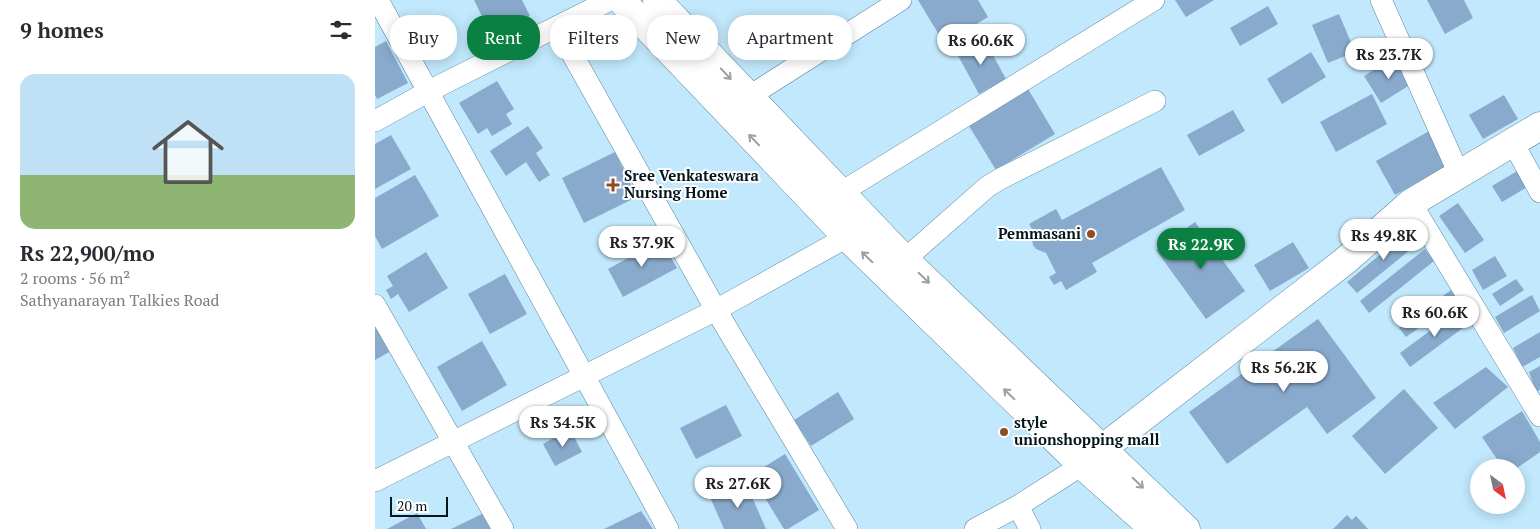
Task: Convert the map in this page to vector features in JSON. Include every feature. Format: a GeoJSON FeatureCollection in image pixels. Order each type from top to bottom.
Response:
{"type":"FeatureCollection","features":[{"type":"Feature","properties":{"kind":"main road"},"geometry":{"type":"LineString","coordinates":[[646,3],[748,97],[840,193],[857,229]]}},
{"type":"Feature","properties":{"kind":"main road"},"geometry":{"type":"LineString","coordinates":[[646,3],[857,229],[1092,457],[1154,529]]}},
{"type":"Feature","properties":{"kind":"main road"},"geometry":{"type":"LineString","coordinates":[[1092,457],[1345,261],[1411,203],[1540,126]]}},
{"type":"Feature","properties":{"kind":"main road"},"geometry":{"type":"LineString","coordinates":[[1092,457],[1186,529]]}},
{"type":"Feature","properties":{"kind":"street"},"geometry":{"type":"LineString","coordinates":[[377,0],[429,91],[668,529]]}},
{"type":"Feature","properties":{"kind":"street"},"geometry":{"type":"LineString","coordinates":[[581,15],[610,0]]}},
{"type":"Feature","properties":{"kind":"street"},"geometry":{"type":"LineString","coordinates":[[748,97],[901,0]]}},
{"type":"Feature","properties":{"kind":"street"},"geometry":{"type":"LineString","coordinates":[[840,193],[1154,0]]}},
{"type":"Feature","properties":{"kind":"street"},"geometry":{"type":"LineString","coordinates":[[1381,0],[1459,174]]}},
{"type":"Feature","properties":{"kind":"street"},"geometry":{"type":"LineString","coordinates":[[375,121],[429,91],[550,30]]}},
{"type":"Feature","properties":{"kind":"street"},"geometry":{"type":"LineString","coordinates":[[575,60],[715,310],[847,529]]}},
{"type":"Feature","properties":{"kind":"street"},"geometry":{"type":"LineString","coordinates":[[896,268],[987,187],[1155,101]]}},
{"type":"Feature","properties":{"kind":"street"},"geometry":{"type":"LineString","coordinates":[[1512,141],[1540,192]]}},
{"type":"Feature","properties":{"kind":"street"},"geometry":{"type":"LineString","coordinates":[[1411,203],[1540,416]]}},
{"type":"Feature","properties":{"kind":"street"},"geometry":{"type":"LineString","coordinates":[[375,481],[715,310],[857,229]]}},
{"type":"Feature","properties":{"kind":"street"},"geometry":{"type":"LineString","coordinates":[[375,304],[503,529]]}},
{"type":"Feature","properties":{"kind":"street"},"geometry":{"type":"LineString","coordinates":[[975,529],[1018,506],[1092,457]]}},
{"type":"Feature","properties":{"kind":"street"},"geometry":{"type":"LineString","coordinates":[[1018,506],[1031,529]]}},
{"type":"Feature","properties":{"kind":"building"},"geometry":{"type":"Polygon","coordinates":[[[474,0],[522,0],[530,15],[481,15],[474,0]]]}},
{"type":"Feature","properties":{"kind":"building"},"geometry":{"type":"Polygon","coordinates":[[[918,0],[978,0],[988,17],[944,43],[918,0]]]}},
{"type":"Feature","properties":{"kind":"building"},"geometry":{"type":"Polygon","coordinates":[[[1175,0],[1214,0],[1186,17],[1175,0]]]}},
{"type":"Feature","properties":{"kind":"building"},"geometry":{"type":"Polygon","coordinates":[[[1427,0],[1464,0],[1473,18],[1445,34],[1427,0]]]}},
{"type":"Feature","properties":{"kind":"building"},"geometry":{"type":"Polygon","coordinates":[[[1268,6],[1278,24],[1240,46],[1230,28],[1268,6]]]}},
{"type":"Feature","properties":{"kind":"building"},"geometry":{"type":"Polygon","coordinates":[[[1339,14],[1355,52],[1328,63],[1312,25],[1339,14]]]}},
{"type":"Feature","properties":{"kind":"building"},"geometry":{"type":"Polygon","coordinates":[[[983,37],[1006,79],[979,94],[956,52],[983,37]]]}},
{"type":"Feature","properties":{"kind":"building"},"geometry":{"type":"Polygon","coordinates":[[[386,41],[390,49],[390,60],[396,60],[408,83],[377,99],[375,95],[375,47],[386,41]]]}},
{"type":"Feature","properties":{"kind":"building"},"geometry":{"type":"Polygon","coordinates":[[[1311,52],[1326,77],[1282,104],[1267,79],[1311,52]]]}},
{"type":"Feature","properties":{"kind":"building"},"geometry":{"type":"Polygon","coordinates":[[[1396,56],[1413,83],[1381,103],[1364,76],[1396,56]]]}},
{"type":"Feature","properties":{"kind":"building"},"geometry":{"type":"Polygon","coordinates":[[[497,81],[514,109],[506,114],[512,124],[492,136],[487,128],[478,134],[459,103],[497,81]]]}},
{"type":"Feature","properties":{"kind":"building"},"geometry":{"type":"Polygon","coordinates":[[[1028,89],[1055,134],[996,170],[969,126],[1028,89]]]}},
{"type":"Feature","properties":{"kind":"building"},"geometry":{"type":"Polygon","coordinates":[[[1372,94],[1387,124],[1336,152],[1320,122],[1372,94]]]}},
{"type":"Feature","properties":{"kind":"building"},"geometry":{"type":"Polygon","coordinates":[[[1504,95],[1518,119],[1483,139],[1469,115],[1504,95]]]}},
{"type":"Feature","properties":{"kind":"building"},"geometry":{"type":"Polygon","coordinates":[[[1233,110],[1245,131],[1199,156],[1187,135],[1233,110]]]}},
{"type":"Feature","properties":{"kind":"building"},"geometry":{"type":"Polygon","coordinates":[[[528,126],[543,148],[536,153],[550,175],[539,182],[526,162],[506,176],[490,151],[528,126]]]}},
{"type":"Feature","properties":{"kind":"building"},"geometry":{"type":"Polygon","coordinates":[[[1431,130],[1450,164],[1395,195],[1376,161],[1431,130]]]}},
{"type":"Feature","properties":{"kind":"building"},"geometry":{"type":"Polygon","coordinates":[[[391,135],[411,169],[375,189],[375,144],[391,135]]]}},
{"type":"Feature","properties":{"kind":"building"},"geometry":{"type":"Polygon","coordinates":[[[615,152],[637,197],[584,223],[562,178],[615,152]]]}},
{"type":"Feature","properties":{"kind":"building"},"geometry":{"type":"Polygon","coordinates":[[[1161,167],[1185,210],[1092,263],[1097,272],[1066,290],[1061,281],[1054,285],[1049,277],[1056,273],[1046,253],[1036,249],[1033,245],[1034,232],[1029,224],[1056,209],[1062,220],[1161,167]]]}},
{"type":"Feature","properties":{"kind":"building"},"geometry":{"type":"Polygon","coordinates":[[[1519,170],[1529,186],[1502,202],[1492,186],[1519,170]]]}},
{"type":"Feature","properties":{"kind":"building"},"geometry":{"type":"Polygon","coordinates":[[[415,175],[439,216],[382,249],[375,236],[375,198],[415,175]]]}},
{"type":"Feature","properties":{"kind":"building"},"geometry":{"type":"Polygon","coordinates":[[[1458,203],[1484,240],[1465,253],[1439,216],[1458,203]]]}},
{"type":"Feature","properties":{"kind":"building"},"geometry":{"type":"Polygon","coordinates":[[[1195,222],[1245,291],[1206,319],[1156,250],[1195,222]]]}},
{"type":"Feature","properties":{"kind":"building"},"geometry":{"type":"Polygon","coordinates":[[[1411,229],[1421,241],[1357,293],[1347,282],[1411,229]]]}},
{"type":"Feature","properties":{"kind":"building"},"geometry":{"type":"Polygon","coordinates":[[[661,240],[677,268],[623,297],[608,269],[661,240]]]}},
{"type":"Feature","properties":{"kind":"building"},"geometry":{"type":"Polygon","coordinates":[[[1293,242],[1309,268],[1270,291],[1254,265],[1293,242]]]}},
{"type":"Feature","properties":{"kind":"building"},"geometry":{"type":"Polygon","coordinates":[[[1425,249],[1434,261],[1369,313],[1360,301],[1425,249]]]}},
{"type":"Feature","properties":{"kind":"building"},"geometry":{"type":"Polygon","coordinates":[[[426,252],[448,288],[409,312],[398,294],[391,299],[386,290],[393,286],[387,276],[426,252]]]}},
{"type":"Feature","properties":{"kind":"building"},"geometry":{"type":"Polygon","coordinates":[[[1495,256],[1507,276],[1483,290],[1472,270],[1495,256]]]}},
{"type":"Feature","properties":{"kind":"building"},"geometry":{"type":"Polygon","coordinates":[[[505,274],[527,314],[490,334],[468,294],[505,274]]]}},
{"type":"Feature","properties":{"kind":"building"},"geometry":{"type":"Polygon","coordinates":[[[1516,279],[1524,290],[1500,306],[1492,294],[1516,279]]]}},
{"type":"Feature","properties":{"kind":"building"},"geometry":{"type":"Polygon","coordinates":[[[1451,290],[1458,300],[1406,337],[1399,328],[1451,290]]]}},
{"type":"Feature","properties":{"kind":"building"},"geometry":{"type":"Polygon","coordinates":[[[1532,295],[1540,311],[1504,333],[1495,317],[1532,295]]]}},
{"type":"Feature","properties":{"kind":"building"},"geometry":{"type":"Polygon","coordinates":[[[1461,308],[1471,322],[1410,367],[1400,353],[1461,308]]]}},
{"type":"Feature","properties":{"kind":"building"},"geometry":{"type":"Polygon","coordinates":[[[1318,319],[1376,398],[1327,434],[1307,407],[1227,464],[1189,412],[1318,319]]]}},
{"type":"Feature","properties":{"kind":"building"},"geometry":{"type":"Polygon","coordinates":[[[375,324],[391,351],[375,360],[375,324]]]}},
{"type":"Feature","properties":{"kind":"building"},"geometry":{"type":"Polygon","coordinates":[[[1540,332],[1540,357],[1522,367],[1513,348],[1540,332]]]}},
{"type":"Feature","properties":{"kind":"building"},"geometry":{"type":"Polygon","coordinates":[[[482,341],[507,385],[462,411],[437,367],[482,341]]]}},
{"type":"Feature","properties":{"kind":"building"},"geometry":{"type":"Polygon","coordinates":[[[1540,366],[1540,390],[1536,392],[1529,372],[1540,366]]]}},
{"type":"Feature","properties":{"kind":"building"},"geometry":{"type":"Polygon","coordinates":[[[1486,367],[1508,387],[1455,429],[1433,403],[1486,367]]]}},
{"type":"Feature","properties":{"kind":"building"},"geometry":{"type":"Polygon","coordinates":[[[1404,389],[1438,428],[1385,474],[1352,436],[1404,389]]]}},
{"type":"Feature","properties":{"kind":"building"},"geometry":{"type":"Polygon","coordinates":[[[838,392],[854,419],[811,446],[794,420],[838,392]]]}},
{"type":"Feature","properties":{"kind":"building"},"geometry":{"type":"Polygon","coordinates":[[[726,405],[742,436],[696,459],[680,428],[726,405]]]}},
{"type":"Feature","properties":{"kind":"building"},"geometry":{"type":"Polygon","coordinates":[[[1522,411],[1540,442],[1540,452],[1525,462],[1525,459],[1497,459],[1482,437],[1522,411]]]}},
{"type":"Feature","properties":{"kind":"building"},"geometry":{"type":"Polygon","coordinates":[[[570,429],[582,452],[555,466],[543,444],[570,429]]]}},
{"type":"Feature","properties":{"kind":"building"},"geometry":{"type":"Polygon","coordinates":[[[785,454],[819,510],[788,529],[784,529],[751,475],[785,454]]]}},
{"type":"Feature","properties":{"kind":"building"},"geometry":{"type":"Polygon","coordinates":[[[745,481],[766,529],[724,529],[710,497],[745,481]]]}},
{"type":"Feature","properties":{"kind":"building"},"geometry":{"type":"Polygon","coordinates":[[[641,511],[653,529],[604,529],[641,511]]]}},
{"type":"Feature","properties":{"kind":"building"},"geometry":{"type":"Polygon","coordinates":[[[486,512],[494,529],[451,529],[486,512]]]}},
{"type":"Feature","properties":{"kind":"building"},"geometry":{"type":"Polygon","coordinates":[[[417,513],[426,529],[387,529],[417,513]]]}},
{"type":"Feature","properties":{"kind":"building"},"geometry":{"type":"Polygon","coordinates":[[[1347,515],[1352,520],[1356,516],[1368,529],[1333,529],[1347,515]]]}},
{"type":"Feature","properties":{"kind":"place","name":"Sree Venkateswara Nursing Home"},"geometry":{"type":"Point","coordinates":[613,185]}},
{"type":"Feature","properties":{"kind":"place","name":"Pemmasani"},"geometry":{"type":"Point","coordinates":[1091,234]}},
{"type":"Feature","properties":{"kind":"place","name":"style unionshopping mall"},"geometry":{"type":"Point","coordinates":[1004,432]}}]}
